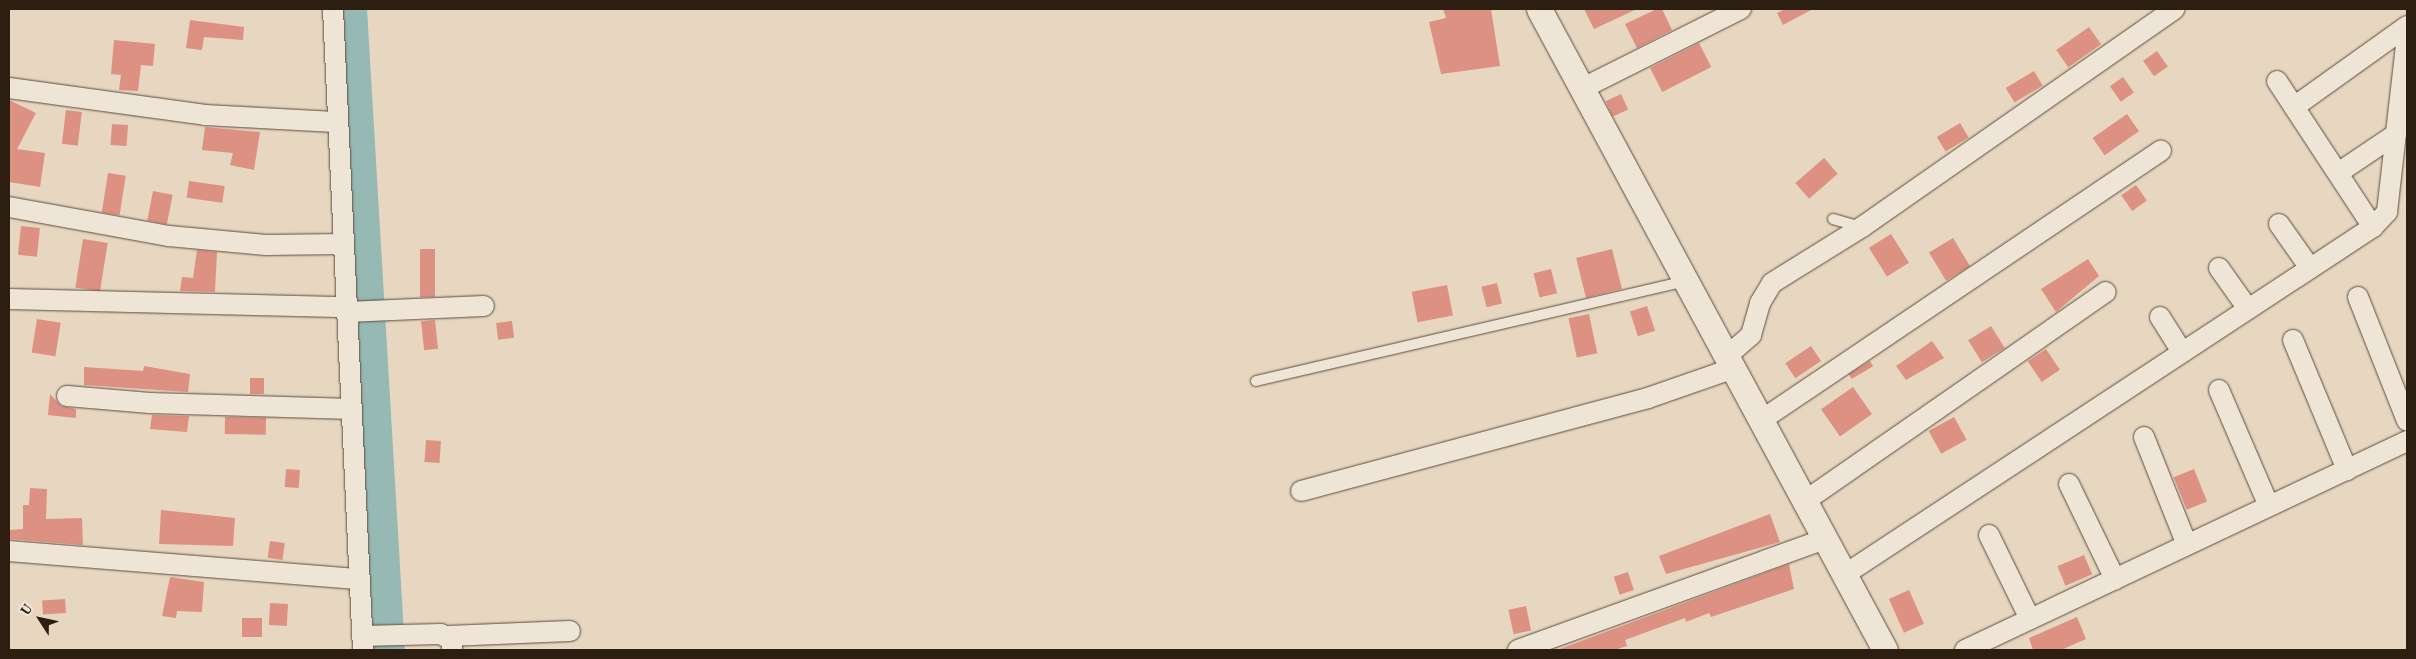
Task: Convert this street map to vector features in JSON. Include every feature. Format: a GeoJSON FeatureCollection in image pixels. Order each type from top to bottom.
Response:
{"type":"FeatureCollection","features":[{"type":"Feature","properties":{"kind":"street"},"geometry":{"type":"LineString","coordinates":[[333,9],[335,122],[349,310],[362,643],[388,635],[450,643],[570,631]]}},
{"type":"Feature","properties":{"kind":"street"},"geometry":{"type":"LineString","coordinates":[[1581,89],[1741,9]]}},
{"type":"Feature","properties":{"kind":"street"},"geometry":{"type":"LineString","coordinates":[[1301,491],[1648,398],[1731,362],[1751,335],[1760,303],[1772,283],[1862,227],[2174,9]]}},
{"type":"Feature","properties":{"kind":"street"},"geometry":{"type":"LineString","coordinates":[[1543,10],[1581,89],[1685,281],[1763,419],[1824,539],[1885,650]]}},
{"type":"Feature","properties":{"kind":"street"},"geometry":{"type":"LineString","coordinates":[[2294,107],[2407,26]]}},
{"type":"Feature","properties":{"kind":"street"},"geometry":{"type":"LineString","coordinates":[[1844,576],[2373,227],[2387,212],[2407,36]]}},
{"type":"Feature","properties":{"kind":"street"},"geometry":{"type":"LineString","coordinates":[[2277,81],[2373,227]]}},
{"type":"Feature","properties":{"kind":"street"},"geometry":{"type":"LineString","coordinates":[[9,88],[274,121],[335,122]]}},
{"type":"Feature","properties":{"kind":"street"},"geometry":{"type":"LineString","coordinates":[[2338,173],[2396,134]]}},
{"type":"Feature","properties":{"kind":"street"},"geometry":{"type":"LineString","coordinates":[[1763,419],[2161,151]]}},
{"type":"Feature","properties":{"kind":"street"},"geometry":{"type":"LineString","coordinates":[[9,207],[169,236],[292,246],[343,244]]}},
{"type":"Feature","properties":{"kind":"street"},"geometry":{"type":"LineString","coordinates":[[2279,224],[2310,268]]}},
{"type":"Feature","properties":{"kind":"street"},"geometry":{"type":"LineString","coordinates":[[2219,268],[2248,309]]}},
{"type":"Feature","properties":{"kind":"street"},"geometry":{"type":"LineString","coordinates":[[1805,501],[2106,292]]}},
{"type":"Feature","properties":{"kind":"street"},"geometry":{"type":"LineString","coordinates":[[2358,297],[2407,421]]}},
{"type":"Feature","properties":{"kind":"street"},"geometry":{"type":"LineString","coordinates":[[9,300],[322,307],[349,310],[395,311],[484,306]]}},
{"type":"Feature","properties":{"kind":"street"},"geometry":{"type":"LineString","coordinates":[[2160,317],[2182,352]]}},
{"type":"Feature","properties":{"kind":"street"},"geometry":{"type":"LineString","coordinates":[[2293,340],[2347,470]]}},
{"type":"Feature","properties":{"kind":"street"},"geometry":{"type":"LineString","coordinates":[[2219,390],[2269,506]]}},
{"type":"Feature","properties":{"kind":"street"},"geometry":{"type":"LineString","coordinates":[[67,396],[311,409],[352,408]]}},
{"type":"Feature","properties":{"kind":"street"},"geometry":{"type":"LineString","coordinates":[[2144,437],[2187,545]]}},
{"type":"Feature","properties":{"kind":"street"},"geometry":{"type":"LineString","coordinates":[[1966,650],[2407,441]]}},
{"type":"Feature","properties":{"kind":"street"},"geometry":{"type":"LineString","coordinates":[[2070,484],[2115,579]]}},
{"type":"Feature","properties":{"kind":"street"},"geometry":{"type":"LineString","coordinates":[[1989,535],[2030,620]]}},
{"type":"Feature","properties":{"kind":"street"},"geometry":{"type":"LineString","coordinates":[[1518,650],[1824,539]]}},
{"type":"Feature","properties":{"kind":"street"},"geometry":{"type":"LineString","coordinates":[[9,551],[302,576],[359,579]]}},
{"type":"Feature","properties":{"kind":"lane"},"geometry":{"type":"LineString","coordinates":[[1833,219],[1862,227]]}},
{"type":"Feature","properties":{"kind":"lane"},"geometry":{"type":"LineString","coordinates":[[1256,381],[1685,281]]}},
{"type":"Feature","properties":{"kind":"building"},"geometry":{"type":"Polygon","coordinates":[[[1443,9],[1491,9],[1500,66],[1441,74],[1429,22],[1446,18],[1443,9]]]}},
{"type":"Feature","properties":{"kind":"building"},"geometry":{"type":"Polygon","coordinates":[[[1584,9],[1637,9],[1594,29],[1584,9]]]}},
{"type":"Feature","properties":{"kind":"building"},"geometry":{"type":"Polygon","coordinates":[[[1657,9],[1662,9],[1672,30],[1637,48],[1625,24],[1657,9]]]}},
{"type":"Feature","properties":{"kind":"building"},"geometry":{"type":"Polygon","coordinates":[[[1785,9],[1813,9],[1783,25],[1777,13],[1785,9]]]}},
{"type":"Feature","properties":{"kind":"building"},"geometry":{"type":"Polygon","coordinates":[[[190,20],[244,27],[243,40],[204,37],[202,50],[186,48],[190,20]]]}},
{"type":"Feature","properties":{"kind":"building"},"geometry":{"type":"Polygon","coordinates":[[[2089,27],[2101,44],[2068,67],[2056,50],[2089,27]]]}},
{"type":"Feature","properties":{"kind":"building"},"geometry":{"type":"Polygon","coordinates":[[[114,40],[155,44],[153,66],[141,65],[138,91],[119,90],[121,75],[111,74],[114,40]]]}},
{"type":"Feature","properties":{"kind":"building"},"geometry":{"type":"Polygon","coordinates":[[[1699,43],[1711,67],[1662,92],[1650,68],[1699,43]]]}},
{"type":"Feature","properties":{"kind":"building"},"geometry":{"type":"Polygon","coordinates":[[[2157,51],[2168,67],[2154,76],[2143,61],[2157,51]]]}},
{"type":"Feature","properties":{"kind":"building"},"geometry":{"type":"Polygon","coordinates":[[[2034,71],[2043,86],[2014,103],[2006,88],[2034,71]]]}},
{"type":"Feature","properties":{"kind":"building"},"geometry":{"type":"Polygon","coordinates":[[[2123,77],[2134,93],[2121,102],[2110,86],[2123,77]]]}},
{"type":"Feature","properties":{"kind":"building"},"geometry":{"type":"Polygon","coordinates":[[[1621,94],[1628,109],[1613,117],[1606,101],[1621,94]]]}},
{"type":"Feature","properties":{"kind":"building"},"geometry":{"type":"Polygon","coordinates":[[[9,100],[36,113],[17,149],[45,153],[40,187],[9,182],[9,100]]]}},
{"type":"Feature","properties":{"kind":"building"},"geometry":{"type":"Polygon","coordinates":[[[66,110],[82,112],[78,146],[62,144],[66,110]]]}},
{"type":"Feature","properties":{"kind":"building"},"geometry":{"type":"Polygon","coordinates":[[[2127,114],[2139,131],[2105,155],[2093,138],[2127,114]]]}},
{"type":"Feature","properties":{"kind":"building"},"geometry":{"type":"Polygon","coordinates":[[[1960,123],[1969,138],[1946,151],[1937,137],[1960,123]]]}},
{"type":"Feature","properties":{"kind":"building"},"geometry":{"type":"Polygon","coordinates":[[[112,124],[128,125],[126,146],[111,145],[112,124]]]}},
{"type":"Feature","properties":{"kind":"building"},"geometry":{"type":"Polygon","coordinates":[[[205,127],[260,132],[254,170],[230,165],[233,153],[202,150],[205,127]]]}},
{"type":"Feature","properties":{"kind":"building"},"geometry":{"type":"Polygon","coordinates":[[[1824,158],[1838,174],[1809,199],[1795,183],[1824,158]]]}},
{"type":"Feature","properties":{"kind":"building"},"geometry":{"type":"Polygon","coordinates":[[[108,173],[126,176],[120,215],[102,213],[108,173]]]}},
{"type":"Feature","properties":{"kind":"building"},"geometry":{"type":"Polygon","coordinates":[[[189,181],[225,186],[222,203],[187,198],[189,181]]]}},
{"type":"Feature","properties":{"kind":"building"},"geometry":{"type":"Polygon","coordinates":[[[2136,185],[2147,201],[2132,211],[2121,195],[2136,185]]]}},
{"type":"Feature","properties":{"kind":"building"},"geometry":{"type":"Polygon","coordinates":[[[153,191],[173,195],[167,224],[147,220],[153,191]]]}},
{"type":"Feature","properties":{"kind":"building"},"geometry":{"type":"Polygon","coordinates":[[[21,226],[40,228],[37,257],[18,255],[21,226]]]}},
{"type":"Feature","properties":{"kind":"building"},"geometry":{"type":"Polygon","coordinates":[[[1891,234],[1909,263],[1887,277],[1869,248],[1891,234]]]}},
{"type":"Feature","properties":{"kind":"building"},"geometry":{"type":"Polygon","coordinates":[[[1953,238],[1970,266],[1946,281],[1929,252],[1953,238]]]}},
{"type":"Feature","properties":{"kind":"building"},"geometry":{"type":"Polygon","coordinates":[[[83,239],[108,243],[100,291],[75,287],[83,239]]]}},
{"type":"Feature","properties":{"kind":"building"},"geometry":{"type":"Polygon","coordinates":[[[420,249],[435,249],[435,297],[420,297],[420,249]]]}},
{"type":"Feature","properties":{"kind":"building"},"geometry":{"type":"Polygon","coordinates":[[[1612,249],[1622,289],[1586,298],[1576,258],[1612,249]]]}},
{"type":"Feature","properties":{"kind":"building"},"geometry":{"type":"Polygon","coordinates":[[[197,250],[217,252],[215,292],[180,291],[182,277],[193,278],[197,250]]]}},
{"type":"Feature","properties":{"kind":"building"},"geometry":{"type":"Polygon","coordinates":[[[2088,259],[2099,276],[2056,312],[2041,289],[2088,259]]]}},
{"type":"Feature","properties":{"kind":"building"},"geometry":{"type":"Polygon","coordinates":[[[1551,269],[1557,293],[1540,298],[1534,273],[1551,269]]]}},
{"type":"Feature","properties":{"kind":"building"},"geometry":{"type":"Polygon","coordinates":[[[1497,283],[1502,303],[1487,307],[1481,287],[1497,283]]]}},
{"type":"Feature","properties":{"kind":"building"},"geometry":{"type":"Polygon","coordinates":[[[1447,285],[1453,315],[1418,322],[1412,292],[1447,285]]]}},
{"type":"Feature","properties":{"kind":"building"},"geometry":{"type":"Polygon","coordinates":[[[1647,306],[1655,331],[1638,336],[1630,312],[1647,306]]]}},
{"type":"Feature","properties":{"kind":"building"},"geometry":{"type":"Polygon","coordinates":[[[1589,314],[1597,353],[1577,357],[1568,318],[1589,314]]]}},
{"type":"Feature","properties":{"kind":"building"},"geometry":{"type":"Polygon","coordinates":[[[37,319],[61,323],[55,356],[32,353],[37,319]]]}},
{"type":"Feature","properties":{"kind":"building"},"geometry":{"type":"Polygon","coordinates":[[[435,320],[438,349],[424,350],[421,321],[435,320]]]}},
{"type":"Feature","properties":{"kind":"building"},"geometry":{"type":"Polygon","coordinates":[[[512,321],[514,338],[498,340],[496,323],[512,321]]]}},
{"type":"Feature","properties":{"kind":"building"},"geometry":{"type":"Polygon","coordinates":[[[1991,326],[2005,348],[1982,362],[1968,340],[1991,326]]]}},
{"type":"Feature","properties":{"kind":"building"},"geometry":{"type":"Polygon","coordinates":[[[1932,341],[1944,358],[1906,380],[1896,366],[1932,341]]]}},
{"type":"Feature","properties":{"kind":"building"},"geometry":{"type":"Polygon","coordinates":[[[1811,346],[1821,361],[1795,378],[1785,363],[1811,346]]]}},
{"type":"Feature","properties":{"kind":"building"},"geometry":{"type":"Polygon","coordinates":[[[2046,349],[2060,370],[2042,382],[2028,361],[2046,349]]]}},
{"type":"Feature","properties":{"kind":"building"},"geometry":{"type":"Polygon","coordinates":[[[1870,361],[1873,366],[1852,379],[1849,374],[1870,361]]]}},
{"type":"Feature","properties":{"kind":"building"},"geometry":{"type":"Polygon","coordinates":[[[144,366],[190,374],[188,392],[84,385],[84,367],[143,371],[144,366]]]}},
{"type":"Feature","properties":{"kind":"building"},"geometry":{"type":"Polygon","coordinates":[[[250,378],[264,378],[264,394],[250,394],[250,378]]]}},
{"type":"Feature","properties":{"kind":"building"},"geometry":{"type":"Polygon","coordinates":[[[1853,387],[1872,414],[1840,436],[1821,409],[1853,387]]]}},
{"type":"Feature","properties":{"kind":"building"},"geometry":{"type":"Polygon","coordinates":[[[50,394],[61,406],[76,409],[76,418],[48,415],[50,394]]]}},
{"type":"Feature","properties":{"kind":"building"},"geometry":{"type":"Polygon","coordinates":[[[152,415],[189,416],[187,432],[150,429],[152,415]]]}},
{"type":"Feature","properties":{"kind":"building"},"geometry":{"type":"Polygon","coordinates":[[[225,417],[266,418],[266,435],[225,434],[225,417]]]}},
{"type":"Feature","properties":{"kind":"building"},"geometry":{"type":"Polygon","coordinates":[[[1954,417],[1967,440],[1941,454],[1929,431],[1954,417]]]}},
{"type":"Feature","properties":{"kind":"building"},"geometry":{"type":"Polygon","coordinates":[[[426,440],[441,441],[439,463],[424,462],[426,440]]]}},
{"type":"Feature","properties":{"kind":"building"},"geometry":{"type":"Polygon","coordinates":[[[286,469],[300,470],[299,488],[285,487],[286,469]]]}},
{"type":"Feature","properties":{"kind":"building"},"geometry":{"type":"Polygon","coordinates":[[[2194,469],[2207,501],[2187,510],[2174,477],[2194,469]]]}},
{"type":"Feature","properties":{"kind":"building"},"geometry":{"type":"Polygon","coordinates":[[[30,488],[47,489],[46,519],[82,518],[83,545],[9,539],[9,530],[23,529],[23,505],[29,505],[30,488]]]}},
{"type":"Feature","properties":{"kind":"building"},"geometry":{"type":"Polygon","coordinates":[[[161,510],[235,518],[233,546],[159,544],[161,510]]]}},
{"type":"Feature","properties":{"kind":"building"},"geometry":{"type":"Polygon","coordinates":[[[1770,514],[1780,542],[1666,574],[1659,556],[1770,514]]]}},
{"type":"Feature","properties":{"kind":"building"},"geometry":{"type":"Polygon","coordinates":[[[270,541],[285,543],[282,560],[268,558],[270,541]]]}},
{"type":"Feature","properties":{"kind":"building"},"geometry":{"type":"Polygon","coordinates":[[[2084,555],[2092,574],[2066,586],[2057,566],[2084,555]]]}},
{"type":"Feature","properties":{"kind":"building"},"geometry":{"type":"Polygon","coordinates":[[[1789,564],[1794,589],[1711,617],[1709,613],[1686,622],[1685,618],[1625,640],[1627,646],[1614,650],[1557,650],[1789,564]]]}},
{"type":"Feature","properties":{"kind":"building"},"geometry":{"type":"Polygon","coordinates":[[[1628,572],[1634,590],[1620,595],[1614,577],[1628,572]]]}},
{"type":"Feature","properties":{"kind":"building"},"geometry":{"type":"Polygon","coordinates":[[[170,577],[204,582],[202,612],[177,611],[176,618],[162,616],[170,577]]]}},
{"type":"Feature","properties":{"kind":"building"},"geometry":{"type":"Polygon","coordinates":[[[1909,590],[1924,624],[1904,633],[1889,599],[1909,590]]]}},
{"type":"Feature","properties":{"kind":"building"},"geometry":{"type":"Polygon","coordinates":[[[65,599],[66,613],[43,615],[42,601],[65,599]]]}},
{"type":"Feature","properties":{"kind":"building"},"geometry":{"type":"Polygon","coordinates":[[[270,603],[288,604],[287,626],[269,625],[270,603]]]}},
{"type":"Feature","properties":{"kind":"building"},"geometry":{"type":"Polygon","coordinates":[[[1526,606],[1531,630],[1514,634],[1508,610],[1526,606]]]}},
{"type":"Feature","properties":{"kind":"building"},"geometry":{"type":"Polygon","coordinates":[[[2077,617],[2086,639],[2061,650],[2033,650],[2029,638],[2077,617]]]}},
{"type":"Feature","properties":{"kind":"building"},"geometry":{"type":"Polygon","coordinates":[[[242,618],[262,618],[262,637],[242,637],[242,618]]]}},
{"type":"Feature","properties":{"kind":"waterway"},"geometry":{"type":"LineString","coordinates":[[351,9],[389,650]]}}]}
